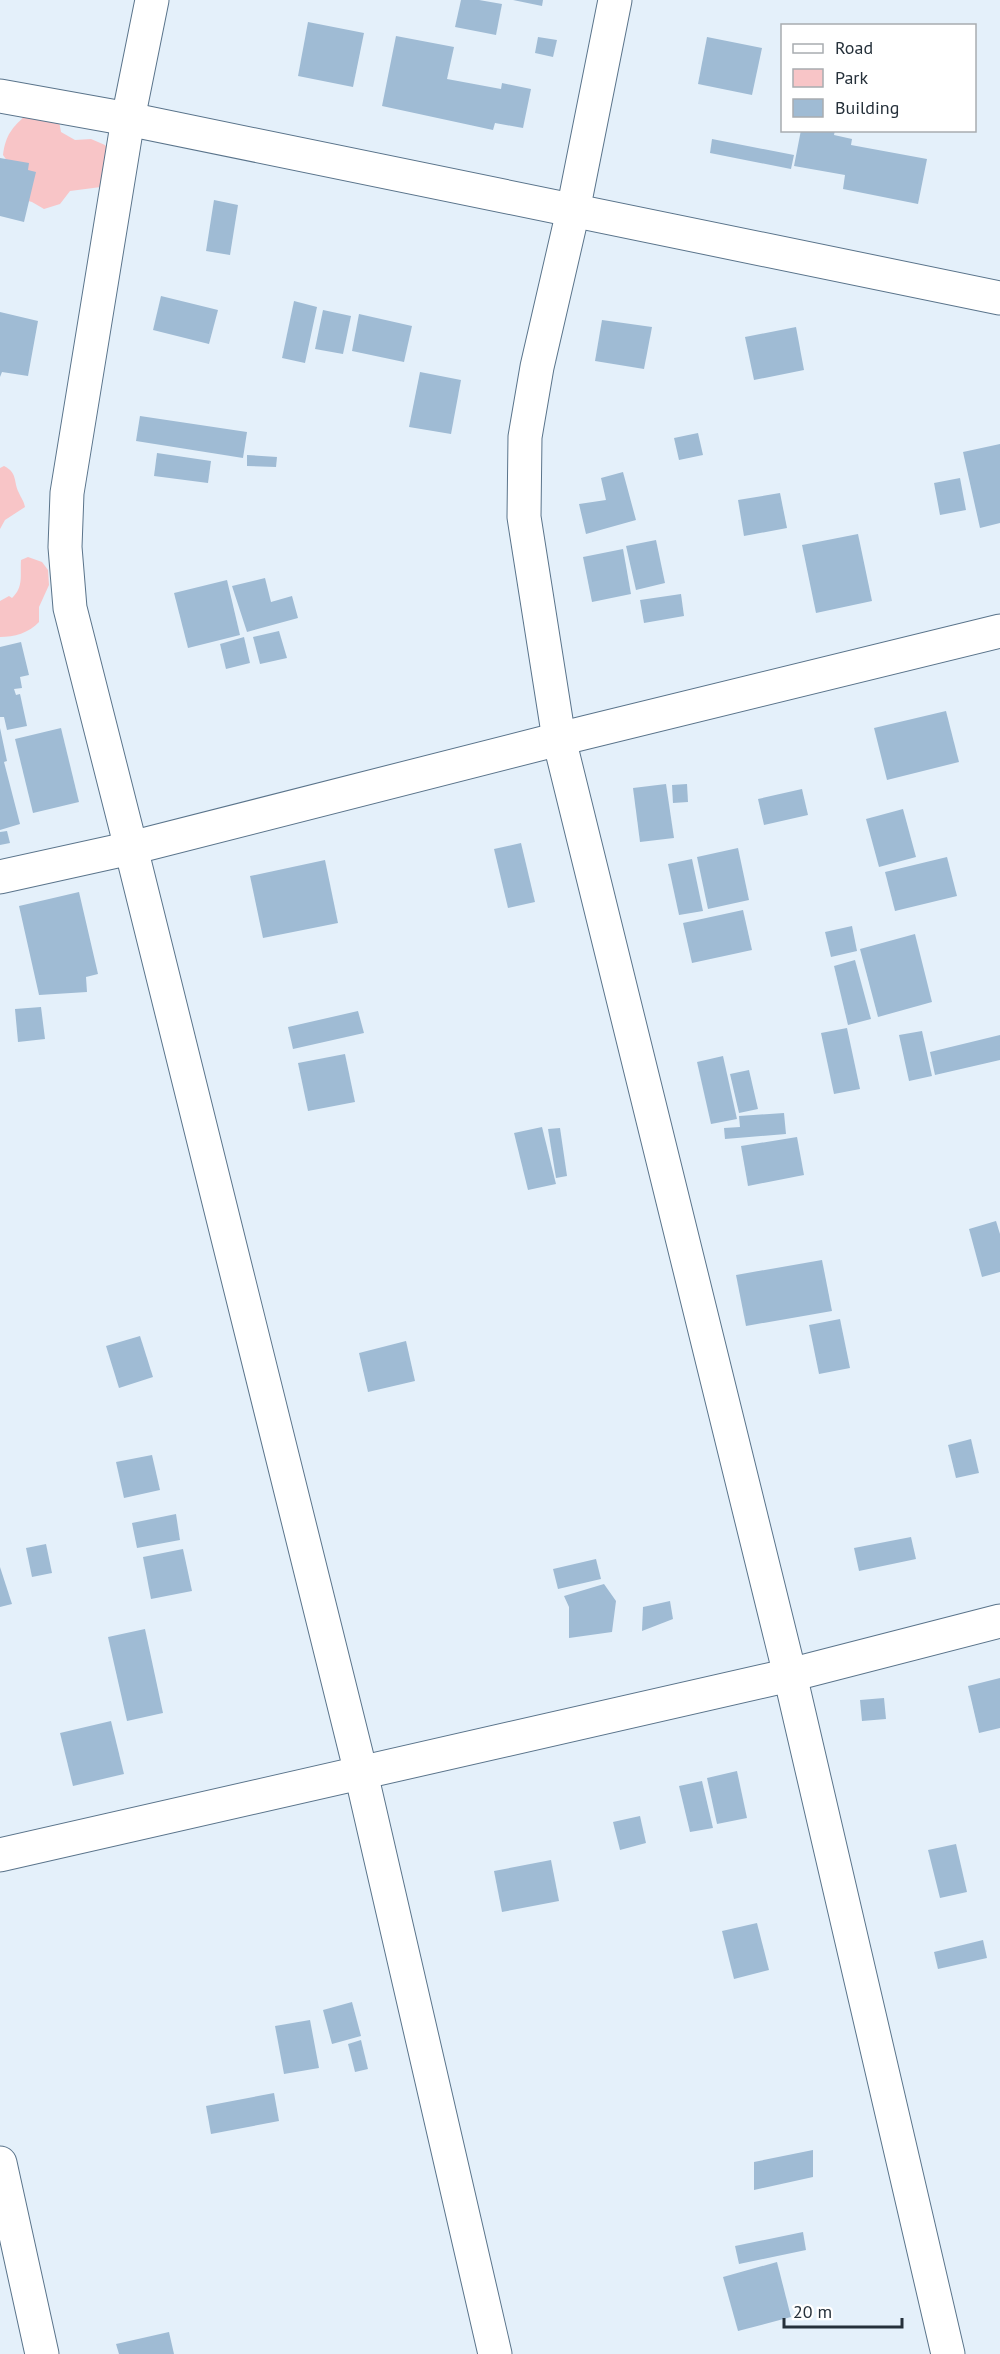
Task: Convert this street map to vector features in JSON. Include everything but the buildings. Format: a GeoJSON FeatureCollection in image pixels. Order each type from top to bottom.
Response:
{"type":"FeatureCollection","features":[{"type":"Feature","properties":{"kind":"street"},"geometry":{"type":"LineString","coordinates":[[152,0],[128,119],[67,493],[65,547],[70,608],[361,1773],[495,2354]]}},
{"type":"Feature","properties":{"kind":"street"},"geometry":{"type":"LineString","coordinates":[[615,0],[573,211],[537,367],[525,437],[524,517],[559,739],[790,1675],[948,2354]]}},
{"type":"Feature","properties":{"kind":"street"},"geometry":{"type":"LineString","coordinates":[[0,96],[128,119],[1000,298]]}},
{"type":"Feature","properties":{"kind":"street"},"geometry":{"type":"LineString","coordinates":[[0,877],[131,848],[559,739],[1000,632]]}},
{"type":"Feature","properties":{"kind":"street"},"geometry":{"type":"LineString","coordinates":[[0,1855],[790,1675],[1000,1621]]}},
{"type":"Feature","properties":{"kind":"street"},"geometry":{"type":"LineString","coordinates":[[0,2163],[42,2354]]}},
{"type":"Feature","properties":{"kind":"green space"},"geometry":{"type":"Polygon","coordinates":[[[27,114],[58,116],[61,132],[75,140],[91,139],[105,145],[114,158],[101,187],[70,191],[60,204],[44,209],[21,199],[12,168],[3,155],[10,132],[27,114]]]}},
{"type":"Feature","properties":{"kind":"green space"},"geometry":{"type":"Polygon","coordinates":[[[4,466],[13,474],[25,507],[5,520],[0,529],[0,468],[4,466]]]}},
{"type":"Feature","properties":{"kind":"green space"},"geometry":{"type":"Polygon","coordinates":[[[28,557],[42,562],[48,570],[49,585],[39,607],[39,622],[21,634],[0,637],[0,601],[9,596],[12,598],[16,594],[21,581],[21,560],[28,557]]]}}]}
